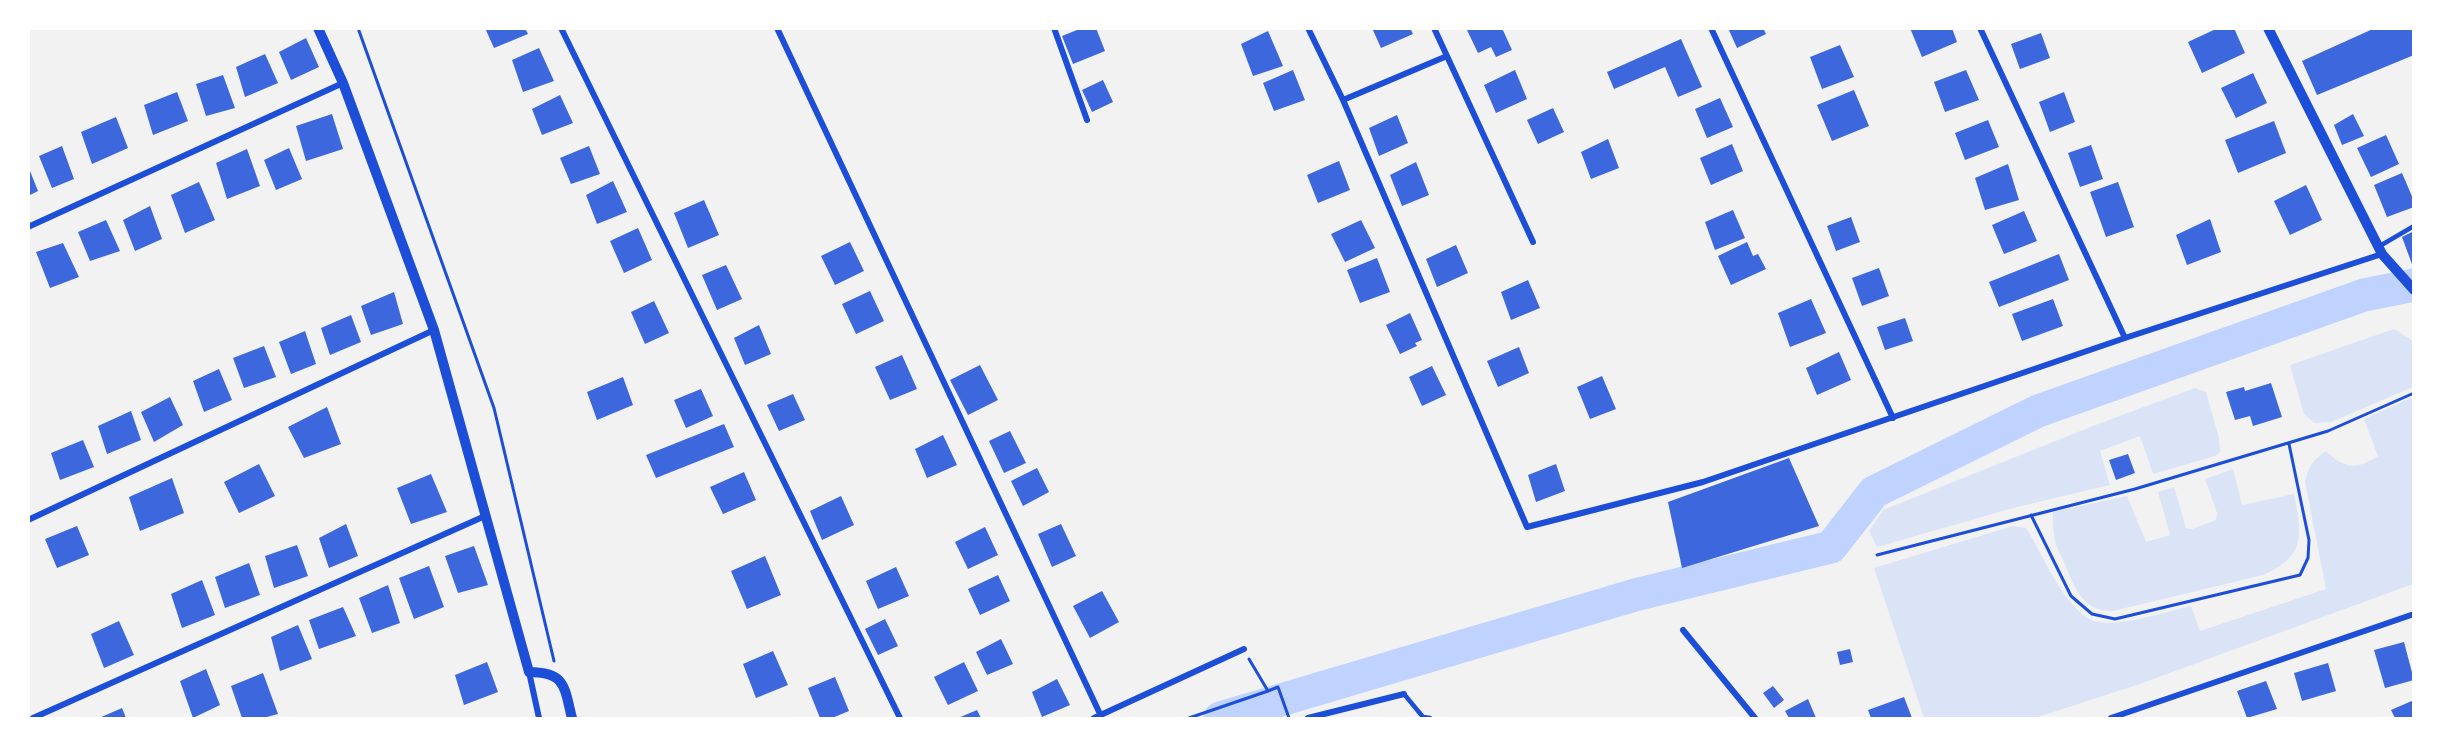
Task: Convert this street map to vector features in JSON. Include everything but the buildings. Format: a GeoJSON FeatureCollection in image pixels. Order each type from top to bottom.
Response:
{"type":"FeatureCollection","features":[{"type":"Feature","properties":{"kind":"street"},"geometry":{"type":"LineString","coordinates":[[318,28],[344,83],[434,330],[529,672],[538,718]]}},
{"type":"Feature","properties":{"kind":"street"},"geometry":{"type":"LineString","coordinates":[[561,28],[900,718]]}},
{"type":"Feature","properties":{"kind":"street"},"geometry":{"type":"LineString","coordinates":[[777,28],[1101,716]]}},
{"type":"Feature","properties":{"kind":"street"},"geometry":{"type":"LineString","coordinates":[[1054,28],[1087,120]]}},
{"type":"Feature","properties":{"kind":"street"},"geometry":{"type":"LineString","coordinates":[[1308,28],[1343,100],[1527,528],[1703,482],[2380,250]]}},
{"type":"Feature","properties":{"kind":"street"},"geometry":{"type":"LineString","coordinates":[[1434,28],[1533,242]]}},
{"type":"Feature","properties":{"kind":"street"},"geometry":{"type":"LineString","coordinates":[[1711,28],[1893,418]]}},
{"type":"Feature","properties":{"kind":"street"},"geometry":{"type":"LineString","coordinates":[[1980,28],[2125,338]]}},
{"type":"Feature","properties":{"kind":"street"},"geometry":{"type":"LineString","coordinates":[[2268,28],[2380,250],[2414,290]]}},
{"type":"Feature","properties":{"kind":"street"},"geometry":{"type":"LineString","coordinates":[[1343,100],[1447,56]]}},
{"type":"Feature","properties":{"kind":"street"},"geometry":{"type":"LineString","coordinates":[[28,227],[344,83]]}},
{"type":"Feature","properties":{"kind":"street"},"geometry":{"type":"LineString","coordinates":[[28,520],[434,330]]}},
{"type":"Feature","properties":{"kind":"street"},"geometry":{"type":"LineString","coordinates":[[33,718],[485,516]]}},
{"type":"Feature","properties":{"kind":"street"},"geometry":{"type":"LineString","coordinates":[[2111,718],[2414,615]]}},
{"type":"Feature","properties":{"kind":"street"},"geometry":{"type":"LineString","coordinates":[[1683,630],[1755,718]]}},
{"type":"Feature","properties":{"kind":"street"},"geometry":{"type":"LineString","coordinates":[[1094,718],[1244,649]]}},
{"type":"Feature","properties":{"kind":"street"},"geometry":{"type":"LineString","coordinates":[[529,672],[547,672],[559,681],[566,693],[572,718]]}},
{"type":"Feature","properties":{"kind":"street"},"geometry":{"type":"LineString","coordinates":[[1308,718],[1404,694]]}},
{"type":"Feature","properties":{"kind":"lane"},"geometry":{"type":"LineString","coordinates":[[2380,250],[2414,226]]}},
{"type":"Feature","properties":{"kind":"lane"},"geometry":{"type":"LineString","coordinates":[[1404,694],[1423,717],[1430,718]]}},
{"type":"Feature","properties":{"kind":"path"},"geometry":{"type":"LineString","coordinates":[[358,28],[494,408],[559,681]]}},
{"type":"Feature","properties":{"kind":"path"},"geometry":{"type":"LineString","coordinates":[[1876,555],[2135,489],[2289,443],[2328,431],[2414,393]]}},
{"type":"Feature","properties":{"kind":"path"},"geometry":{"type":"LineString","coordinates":[[2031,515],[2071,596],[2092,614],[2115,619],[2300,575],[2308,558],[2309,540],[2289,443]]}},
{"type":"Feature","properties":{"kind":"path"},"geometry":{"type":"LineString","coordinates":[[1244,649],[1268,691]]}},
{"type":"Feature","properties":{"kind":"path"},"geometry":{"type":"LineString","coordinates":[[1189,718],[1278,687],[1289,718]]}},
{"type":"Feature","properties":{"kind":"shaded area"},"geometry":{"type":"Polygon","coordinates":[[[2394,329],[2413,341],[2413,387],[2331,422],[2314,423],[2304,414],[2290,365],[2394,329]]]}},
{"type":"Feature","properties":{"kind":"shaded area"},"geometry":{"type":"Polygon","coordinates":[[[2195,388],[2206,392],[2219,438],[2220,452],[2215,456],[2153,474],[2140,436],[2100,451],[2110,485],[2013,508],[1877,547],[1869,531],[1883,510],[2195,388]]]}},
{"type":"Feature","properties":{"kind":"shaded area"},"geometry":{"type":"Polygon","coordinates":[[[2413,397],[2413,584],[2137,685],[2035,718],[1924,718],[1874,568],[2013,526],[2026,528],[2066,597],[2088,618],[2099,622],[2121,622],[2191,606],[2200,631],[2326,589],[2305,482],[2308,472],[2314,461],[2326,451],[2339,461],[2351,466],[2363,464],[2378,456],[2364,419],[2413,397]]]}},
{"type":"Feature","properties":{"kind":"shaded area"},"geometry":{"type":"Polygon","coordinates":[[[2233,469],[2242,505],[2294,494],[2299,521],[2298,543],[2287,561],[2263,575],[2113,611],[2094,607],[2081,596],[2056,546],[2053,512],[2127,496],[2146,542],[2170,535],[2158,492],[2174,487],[2186,528],[2192,529],[2216,520],[2217,513],[2205,479],[2233,469]]]}},
{"type":"Feature","properties":{"kind":"waterway"},"geometry":{"type":"LineString","coordinates":[[1220,718],[1635,595],[1831,547],[1874,492],[2038,411],[2364,295],[2414,285]]}}]}
